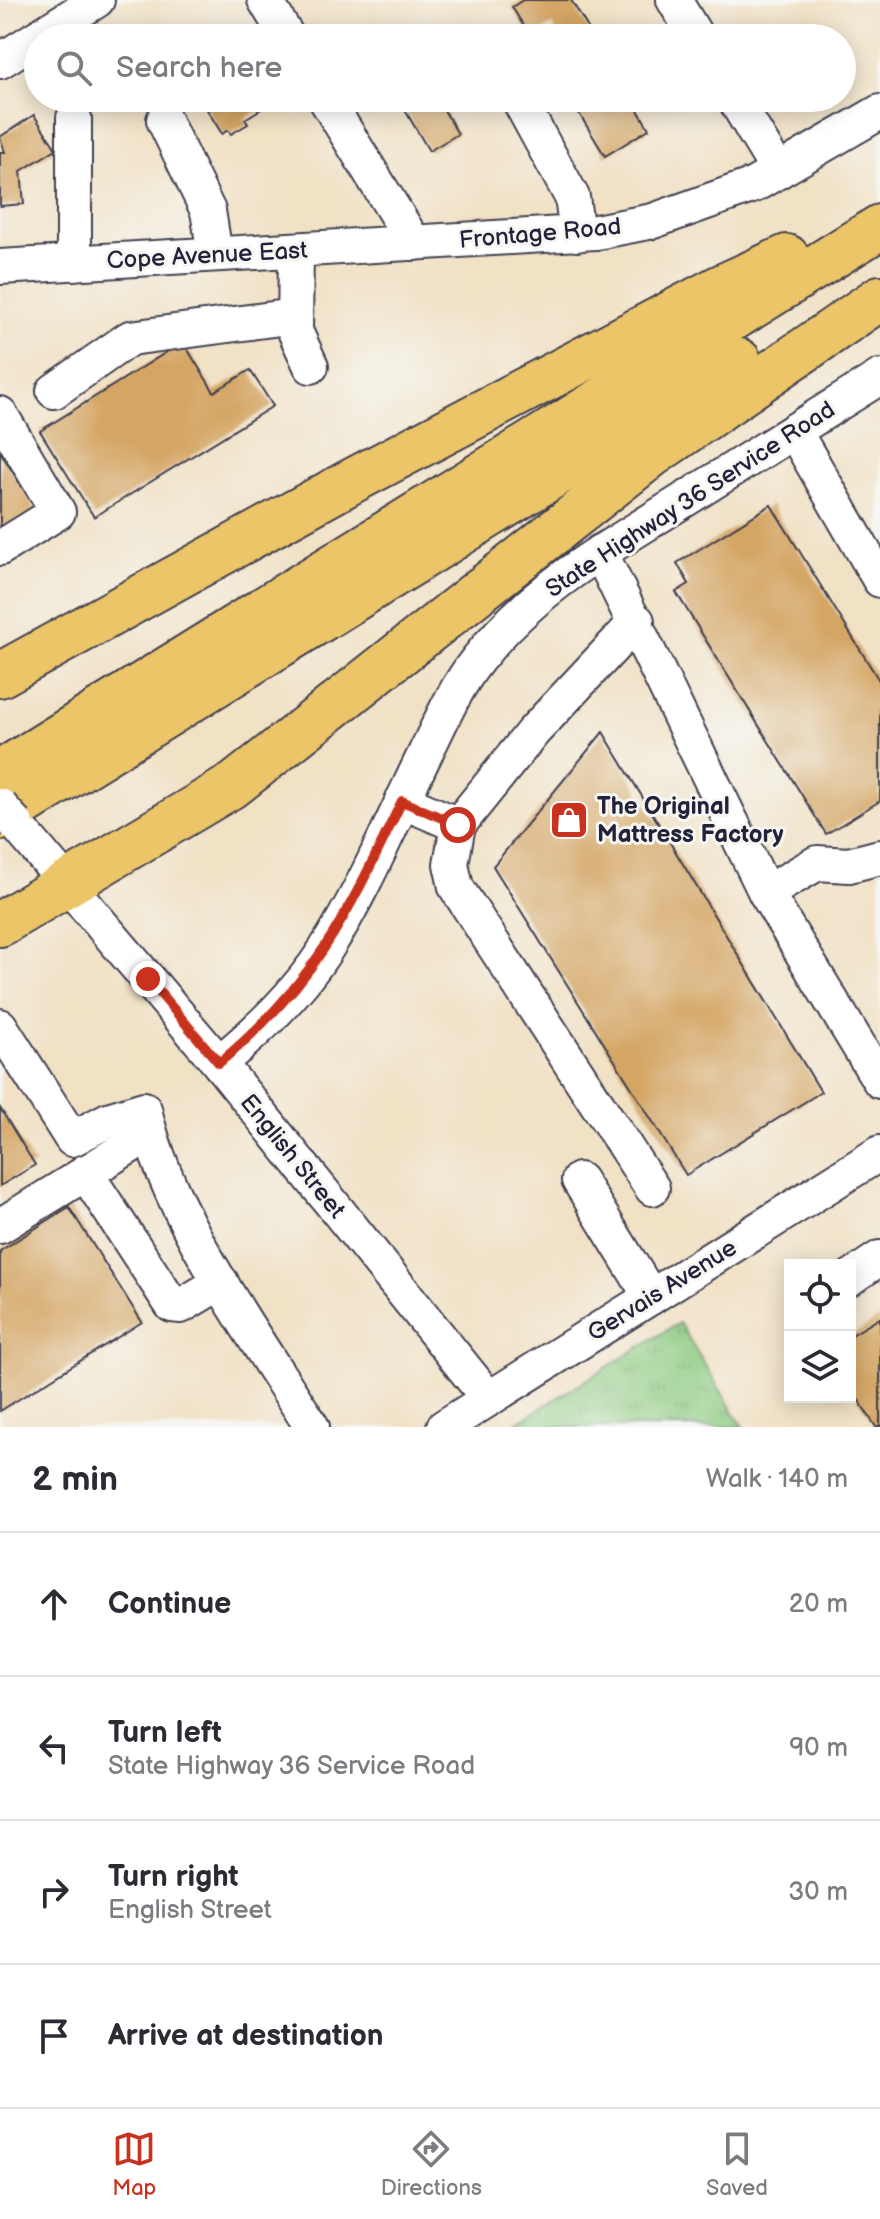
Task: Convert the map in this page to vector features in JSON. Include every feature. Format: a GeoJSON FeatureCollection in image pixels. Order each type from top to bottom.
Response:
{"type":"FeatureCollection","features":[{"type":"Feature","properties":{"kind":"highway"},"geometry":{"type":"LineString","coordinates":[[0,675],[352,481],[721,287],[880,214]]}},
{"type":"Feature","properties":{"kind":"highway"},"geometry":{"type":"LineString","coordinates":[[0,773],[880,227]]}},
{"type":"Feature","properties":{"kind":"highway"},"geometry":{"type":"LineString","coordinates":[[0,818],[880,274]]}},
{"type":"Feature","properties":{"kind":"highway"},"geometry":{"type":"LineString","coordinates":[[0,924],[235,784],[281,751],[653,454],[880,298]]}},
{"type":"Feature","properties":{"kind":"street"},"geometry":{"type":"LineString","coordinates":[[59,24],[97,0]]}},
{"type":"Feature","properties":{"kind":"street"},"geometry":{"type":"LineString","coordinates":[[265,0],[280,24]]}},
{"type":"Feature","properties":{"kind":"street"},"geometry":{"type":"LineString","coordinates":[[674,0],[689,24]]}},
{"type":"Feature","properties":{"kind":"street"},"geometry":{"type":"LineString","coordinates":[[0,61],[24,46]]}},
{"type":"Feature","properties":{"kind":"street"},"geometry":{"type":"LineString","coordinates":[[334,112],[414,243]]}},
{"type":"Feature","properties":{"kind":"street"},"geometry":{"type":"LineString","coordinates":[[526,112],[572,197],[577,234]]}},
{"type":"Feature","properties":{"kind":"street"},"geometry":{"type":"LineString","coordinates":[[742,112],[778,171]]}},
{"type":"Feature","properties":{"kind":"street","name":"Frontage Road"},"geometry":{"type":"LineString","coordinates":[[414,243],[577,234],[653,221],[709,203],[778,171],[880,112]]}},
{"type":"Feature","properties":{"kind":"street"},"geometry":{"type":"LineString","coordinates":[[74,118],[74,263]]}},
{"type":"Feature","properties":{"kind":"street"},"geometry":{"type":"LineString","coordinates":[[164,120],[208,211],[215,254]]}},
{"type":"Feature","properties":{"kind":"street","name":"Cope Avenue East"},"geometry":{"type":"LineString","coordinates":[[0,267],[414,243]]}},
{"type":"Feature","properties":{"kind":"street"},"geometry":{"type":"LineString","coordinates":[[296,250],[295,331],[311,366]]}},
{"type":"Feature","properties":{"kind":"street"},"geometry":{"type":"LineString","coordinates":[[54,391],[130,338],[295,316]]}},
{"type":"Feature","properties":{"kind":"street","name":"State Highway 36 Service Road"},"geometry":{"type":"LineString","coordinates":[[219,1063],[264,1026],[326,950],[451,700],[477,660],[510,622],[547,587],[880,377]]}},
{"type":"Feature","properties":{"kind":"street"},"geometry":{"type":"LineString","coordinates":[[0,414],[58,512],[0,548]]}},
{"type":"Feature","properties":{"kind":"street"},"geometry":{"type":"LineString","coordinates":[[794,431],[880,580]]}},
{"type":"Feature","properties":{"kind":"street"},"geometry":{"type":"LineString","coordinates":[[600,552],[637,621],[766,893],[880,1081]]}},
{"type":"Feature","properties":{"kind":"street"},"geometry":{"type":"LineString","coordinates":[[637,621],[533,732],[458,825],[451,864],[456,887],[652,1188]]}},
{"type":"Feature","properties":{"kind":"street"},"geometry":{"type":"LineString","coordinates":[[402,801],[458,825]]}},
{"type":"Feature","properties":{"kind":"street","name":"English Street"},"geometry":{"type":"LineString","coordinates":[[0,806],[219,1063],[489,1399]]}},
{"type":"Feature","properties":{"kind":"street"},"geometry":{"type":"LineString","coordinates":[[766,893],[817,863],[849,865],[880,857]]}},
{"type":"Feature","properties":{"kind":"street"},"geometry":{"type":"LineString","coordinates":[[0,1026],[72,1139],[108,1120],[147,1122]]}},
{"type":"Feature","properties":{"kind":"street"},"geometry":{"type":"LineString","coordinates":[[0,1226],[85,1172],[147,1122]]}},
{"type":"Feature","properties":{"kind":"street"},"geometry":{"type":"LineString","coordinates":[[147,1122],[153,1149],[221,1282],[312,1427]]}},
{"type":"Feature","properties":{"kind":"street","name":"Gervais Avenue"},"geometry":{"type":"LineString","coordinates":[[444,1427],[880,1153]]}},
{"type":"Feature","properties":{"kind":"street"},"geometry":{"type":"LineString","coordinates":[[85,1172],[172,1305],[181,1306],[221,1282]]}},
{"type":"Feature","properties":{"kind":"street"},"geometry":{"type":"LineString","coordinates":[[579,1180],[651,1297]]}},
{"type":"Feature","properties":{"kind":"street"},"geometry":{"type":"LineString","coordinates":[[856,1274],[880,1258]]}},
{"type":"Feature","properties":{"kind":"green space"},"geometry":{"type":"Polygon","coordinates":[[[679,1323],[743,1427],[510,1427],[679,1323]]]}},
{"type":"Feature","properties":{"kind":"building"},"geometry":{"type":"Polygon","coordinates":[[[523,0],[571,0],[586,24],[522,24],[512,7],[523,0]]]}},
{"type":"Feature","properties":{"kind":"building"},"geometry":{"type":"Polygon","coordinates":[[[209,112],[256,112],[245,119],[248,124],[231,134],[228,130],[222,134],[209,112]]]}},
{"type":"Feature","properties":{"kind":"building"},"geometry":{"type":"Polygon","coordinates":[[[406,112],[445,112],[458,134],[429,151],[406,112]]]}},
{"type":"Feature","properties":{"kind":"building"},"geometry":{"type":"Polygon","coordinates":[[[578,112],[639,112],[649,129],[605,156],[578,112]]]}},
{"type":"Feature","properties":{"kind":"building"},"geometry":{"type":"Polygon","coordinates":[[[34,115],[56,149],[21,171],[24,204],[0,206],[0,152],[5,152],[0,137],[34,115]]]}},
{"type":"Feature","properties":{"kind":"building"},"geometry":{"type":"Polygon","coordinates":[[[183,342],[214,392],[250,370],[273,406],[94,517],[40,431],[183,342]]]}},
{"type":"Feature","properties":{"kind":"building"},"geometry":{"type":"Polygon","coordinates":[[[0,451],[39,515],[0,539],[0,451]]]}},
{"type":"Feature","properties":{"kind":"building"},"geometry":{"type":"Polygon","coordinates":[[[771,505],[880,682],[880,801],[826,834],[676,592],[689,584],[677,563],[771,505]]]}},
{"type":"Feature","properties":{"kind":"building"},"geometry":{"type":"Polygon","coordinates":[[[603,732],[821,1092],[686,1175],[493,866],[603,732]]]}},
{"type":"Feature","properties":{"kind":"building"},"geometry":{"type":"Polygon","coordinates":[[[0,1108],[35,1165],[0,1186],[0,1108]]]}},
{"type":"Feature","properties":{"kind":"building"},"geometry":{"type":"Polygon","coordinates":[[[69,1207],[142,1322],[0,1411],[0,1251],[69,1207]]]}},
{"type":"Feature","properties":{"kind":"building"},"geometry":{"type":"Polygon","coordinates":[[[880,1318],[880,1427],[876,1427],[856,1396],[856,1332],[880,1318]]]}},
{"type":"Feature","properties":{"kind":"place","name":"The Original Mattress Factory"},"geometry":{"type":"Point","coordinates":[569,820]}},
{"type":"Feature","properties":{"kind":"route"},"geometry":{"type":"LineString","coordinates":[[148,979],[219,1063],[264,1026],[326,950],[402,801],[458,825]]}}]}
